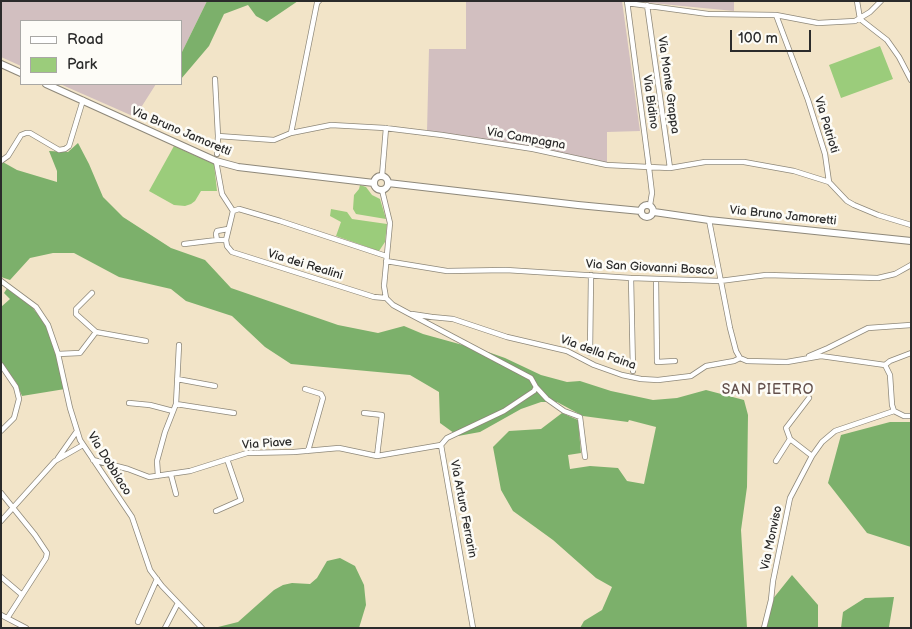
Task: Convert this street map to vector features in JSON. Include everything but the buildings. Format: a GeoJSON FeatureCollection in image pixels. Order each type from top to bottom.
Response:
{"type":"FeatureCollection","features":[{"type":"Feature","properties":{"kind":"main road"},"geometry":{"type":"LineString","coordinates":[[1,64],[20,73]]}},
{"type":"Feature","properties":{"kind":"main road","name":"Via Bruno Jamoretti"},"geometry":{"type":"LineString","coordinates":[[48,85],[238,167],[374,182]]}},
{"type":"Feature","properties":{"kind":"main road"},"geometry":{"type":"LineString","coordinates":[[382,176],[386,178],[388,183],[382,190],[377,189],[374,182],[377,177],[382,176]]}},
{"type":"Feature","properties":{"kind":"main road","name":"Via Bruno Jamoretti"},"geometry":{"type":"LineString","coordinates":[[388,183],[578,206],[641,211],[647,217],[651,216],[654,212],[709,220],[911,241]]}},
{"type":"Feature","properties":{"kind":"main road"},"geometry":{"type":"LineString","coordinates":[[641,211],[644,206],[650,205],[654,212]]}},
{"type":"Feature","properties":{"kind":"street"},"geometry":{"type":"LineString","coordinates":[[292,133],[317,2],[319,1]]}},
{"type":"Feature","properties":{"kind":"street"},"geometry":{"type":"LineString","coordinates":[[857,1],[860,20],[887,40],[899,57],[911,80]]}},
{"type":"Feature","properties":{"kind":"street"},"geometry":{"type":"LineString","coordinates":[[627,2],[708,14],[776,15],[814,23],[860,20],[882,1]]}},
{"type":"Feature","properties":{"kind":"street","name":"Via Bidino"},"geometry":{"type":"LineString","coordinates":[[627,2],[652,193],[650,205]]}},
{"type":"Feature","properties":{"kind":"street","name":"Via Monte Grappa"},"geometry":{"type":"LineString","coordinates":[[647,5],[670,168]]}},
{"type":"Feature","properties":{"kind":"street","name":"Via Patrioti"},"geometry":{"type":"LineString","coordinates":[[776,15],[808,100],[822,145],[829,182]]}},
{"type":"Feature","properties":{"kind":"street"},"geometry":{"type":"LineString","coordinates":[[184,244],[226,240],[233,211],[222,194],[216,158],[218,136],[215,79]]}},
{"type":"Feature","properties":{"kind":"street"},"geometry":{"type":"LineString","coordinates":[[1,161],[8,156],[21,135],[26,133],[30,133],[59,150],[65,149],[69,146],[83,100]]}},
{"type":"Feature","properties":{"kind":"street","name":"Via Campagna"},"geometry":{"type":"LineString","coordinates":[[218,136],[274,140],[292,133],[330,125],[386,128],[533,149],[607,165],[670,168],[714,162],[744,162],[794,171],[829,182]]}},
{"type":"Feature","properties":{"kind":"street"},"geometry":{"type":"LineString","coordinates":[[382,176],[386,128]]}},
{"type":"Feature","properties":{"kind":"street"},"geometry":{"type":"LineString","coordinates":[[829,182],[847,201],[854,205],[911,225]]}},
{"type":"Feature","properties":{"kind":"street"},"geometry":{"type":"LineString","coordinates":[[382,190],[390,222],[384,286],[386,298],[393,305],[531,378],[547,399],[564,411],[580,417],[585,457]]}},
{"type":"Feature","properties":{"kind":"street","name":"Via San Giovanni Bosco"},"geometry":{"type":"LineString","coordinates":[[233,211],[239,209],[280,221],[386,259],[447,271],[506,270],[720,282],[766,276],[878,278],[895,274],[911,265]]}},
{"type":"Feature","properties":{"kind":"street"},"geometry":{"type":"LineString","coordinates":[[709,220],[720,282],[736,351],[740,358]]}},
{"type":"Feature","properties":{"kind":"street"},"geometry":{"type":"LineString","coordinates":[[217,240],[217,231],[228,229]]}},
{"type":"Feature","properties":{"kind":"street","name":"Via dei Realini"},"geometry":{"type":"LineString","coordinates":[[226,240],[227,246],[232,252],[374,297],[386,298]]}},
{"type":"Feature","properties":{"kind":"street"},"geometry":{"type":"LineString","coordinates":[[590,353],[591,275]]}},
{"type":"Feature","properties":{"kind":"street"},"geometry":{"type":"LineString","coordinates":[[631,278],[632,371]]}},
{"type":"Feature","properties":{"kind":"street"},"geometry":{"type":"LineString","coordinates":[[656,279],[657,362],[675,361]]}},
{"type":"Feature","properties":{"kind":"street","name":"Via Dobbiaco"},"geometry":{"type":"LineString","coordinates":[[1,281],[36,307],[48,325],[58,354],[70,408],[83,444],[132,517],[150,570],[202,628]]}},
{"type":"Feature","properties":{"kind":"street"},"geometry":{"type":"LineString","coordinates":[[92,293],[76,310],[76,314],[96,332],[146,341]]}},
{"type":"Feature","properties":{"kind":"street","name":"Via della Faina"},"geometry":{"type":"LineString","coordinates":[[406,312],[432,318],[454,319],[506,337],[567,350],[594,365],[622,375],[641,379],[658,380],[691,376],[706,366],[734,361],[740,358],[747,361],[796,361],[821,356],[885,365]]}},
{"type":"Feature","properties":{"kind":"street"},"geometry":{"type":"LineString","coordinates":[[796,361],[828,348],[868,328],[911,325]]}},
{"type":"Feature","properties":{"kind":"street"},"geometry":{"type":"LineString","coordinates":[[58,354],[80,353],[96,332]]}},
{"type":"Feature","properties":{"kind":"street"},"geometry":{"type":"LineString","coordinates":[[158,476],[157,461],[165,432],[176,404],[179,345]]}},
{"type":"Feature","properties":{"kind":"street"},"geometry":{"type":"LineString","coordinates":[[911,353],[890,361],[885,365],[890,375],[894,411],[904,416],[911,416]]}},
{"type":"Feature","properties":{"kind":"street"},"geometry":{"type":"LineString","coordinates":[[1,365],[16,387],[19,399],[14,418],[1,430]]}},
{"type":"Feature","properties":{"kind":"street"},"geometry":{"type":"LineString","coordinates":[[177,379],[215,386]]}},
{"type":"Feature","properties":{"kind":"street","name":"Via Arturo Ferrarin"},"geometry":{"type":"LineString","coordinates":[[474,628],[441,445],[447,438],[504,411],[534,391],[536,387]]}},
{"type":"Feature","properties":{"kind":"street","name":"Via Piave"},"geometry":{"type":"LineString","coordinates":[[305,389],[321,394],[323,398],[308,451]]}},
{"type":"Feature","properties":{"kind":"street"},"geometry":{"type":"LineString","coordinates":[[809,398],[786,428],[790,439],[812,456]]}},
{"type":"Feature","properties":{"kind":"street"},"geometry":{"type":"LineString","coordinates":[[129,403],[150,405],[173,411]]}},
{"type":"Feature","properties":{"kind":"street"},"geometry":{"type":"LineString","coordinates":[[176,404],[234,413]]}},
{"type":"Feature","properties":{"kind":"street","name":"Via Monviso"},"geometry":{"type":"LineString","coordinates":[[764,628],[790,498],[812,456],[822,442],[835,431],[894,411]]}},
{"type":"Feature","properties":{"kind":"street"},"geometry":{"type":"LineString","coordinates":[[364,413],[382,415],[377,456]]}},
{"type":"Feature","properties":{"kind":"street"},"geometry":{"type":"LineString","coordinates":[[1,521],[56,461],[77,431]]}},
{"type":"Feature","properties":{"kind":"street"},"geometry":{"type":"LineString","coordinates":[[776,461],[790,439]]}},
{"type":"Feature","properties":{"kind":"street"},"geometry":{"type":"LineString","coordinates":[[56,461],[83,444]]}},
{"type":"Feature","properties":{"kind":"street","name":"Via Piave"},"geometry":{"type":"LineString","coordinates":[[93,460],[149,476],[158,476],[190,471],[247,453],[339,448],[377,456],[441,445]]}},
{"type":"Feature","properties":{"kind":"street","name":"Via Piave"},"geometry":{"type":"LineString","coordinates":[[216,511],[241,500],[227,459]]}},
{"type":"Feature","properties":{"kind":"street"},"geometry":{"type":"LineString","coordinates":[[171,474],[176,494]]}},
{"type":"Feature","properties":{"kind":"street"},"geometry":{"type":"LineString","coordinates":[[1,493],[47,553],[46,558],[21,594],[8,617]]}},
{"type":"Feature","properties":{"kind":"street"},"geometry":{"type":"LineString","coordinates":[[1,577],[21,594]]}},
{"type":"Feature","properties":{"kind":"street"},"geometry":{"type":"LineString","coordinates":[[138,622],[157,579]]}},
{"type":"Feature","properties":{"kind":"street"},"geometry":{"type":"LineString","coordinates":[[165,628],[178,603]]}},
{"type":"Feature","properties":{"kind":"street"},"geometry":{"type":"LineString","coordinates":[[1,615],[26,628]]}},
{"type":"Feature","properties":{"kind":"shaded area"},"geometry":{"type":"Polygon","coordinates":[[[1,1],[207,1],[182,52],[182,20],[20,20],[20,66],[1,57],[1,1]]]}},
{"type":"Feature","properties":{"kind":"shaded area"},"geometry":{"type":"Polygon","coordinates":[[[466,1],[622,1],[640,131],[607,132],[607,165],[427,132],[429,49],[466,49],[466,1]]]}},
{"type":"Feature","properties":{"kind":"shaded area"},"geometry":{"type":"Polygon","coordinates":[[[734,1],[734,11],[641,2],[734,1]]]}},
{"type":"Feature","properties":{"kind":"shaded area"},"geometry":{"type":"Polygon","coordinates":[[[62,85],[155,85],[135,117],[62,85]]]}},
{"type":"Feature","properties":{"kind":"green space"},"geometry":{"type":"Polygon","coordinates":[[[207,1],[298,1],[267,22],[256,16],[248,5],[224,14],[209,46],[182,78],[182,52],[207,1]]]}},
{"type":"Feature","properties":{"kind":"green space"},"geometry":{"type":"Polygon","coordinates":[[[880,46],[893,79],[841,98],[829,65],[880,46]]]}},
{"type":"Feature","properties":{"kind":"green space"},"geometry":{"type":"Polygon","coordinates":[[[78,143],[103,197],[123,217],[171,248],[205,260],[231,288],[338,325],[378,333],[404,326],[423,334],[488,352],[541,375],[567,382],[580,381],[611,391],[653,400],[677,398],[706,390],[744,400],[748,415],[747,487],[741,530],[747,628],[580,628],[584,621],[602,610],[612,587],[596,578],[553,540],[513,511],[501,490],[493,447],[509,431],[541,429],[562,413],[578,420],[581,453],[568,455],[570,469],[590,466],[618,468],[627,481],[644,484],[656,427],[629,420],[628,422],[583,416],[557,402],[541,402],[521,409],[480,432],[458,436],[440,423],[439,392],[410,375],[291,364],[265,347],[232,316],[186,301],[171,289],[119,277],[74,253],[53,253],[30,258],[10,280],[1,277],[1,161],[17,170],[57,182],[57,171],[49,151],[68,152],[78,143]]]}},
{"type":"Feature","properties":{"kind":"green space"},"geometry":{"type":"Polygon","coordinates":[[[174,146],[214,164],[217,191],[201,191],[195,201],[185,206],[174,205],[149,191],[174,146]]]}},
{"type":"Feature","properties":{"kind":"green space"},"geometry":{"type":"Polygon","coordinates":[[[360,185],[366,187],[372,195],[380,199],[386,219],[356,214],[353,209],[354,195],[360,185]]]}},
{"type":"Feature","properties":{"kind":"green space"},"geometry":{"type":"Polygon","coordinates":[[[331,209],[347,212],[352,219],[387,224],[385,242],[379,251],[336,236],[341,222],[330,216],[331,209]]]}},
{"type":"Feature","properties":{"kind":"green space"},"geometry":{"type":"Polygon","coordinates":[[[8,287],[28,302],[47,326],[58,354],[65,389],[22,396],[16,382],[1,362],[1,307],[10,299],[4,293],[8,287]]]}},
{"type":"Feature","properties":{"kind":"green space"},"geometry":{"type":"Polygon","coordinates":[[[890,422],[911,422],[911,547],[867,533],[828,483],[841,435],[890,422]]]}},
{"type":"Feature","properties":{"kind":"green space"},"geometry":{"type":"Polygon","coordinates":[[[340,558],[355,566],[364,585],[366,605],[359,628],[214,628],[238,622],[274,590],[283,585],[292,583],[310,584],[317,578],[327,561],[340,558]]]}},
{"type":"Feature","properties":{"kind":"green space"},"geometry":{"type":"Polygon","coordinates":[[[792,575],[818,605],[818,628],[764,628],[768,605],[792,575]]]}},
{"type":"Feature","properties":{"kind":"green space"},"geometry":{"type":"Polygon","coordinates":[[[894,597],[890,628],[841,628],[843,612],[865,598],[894,597]]]}},
{"type":"Feature","properties":{"kind":"district","name":"SAN PIETRO"},"geometry":{"type":"Point","coordinates":[768,390]}}]}
